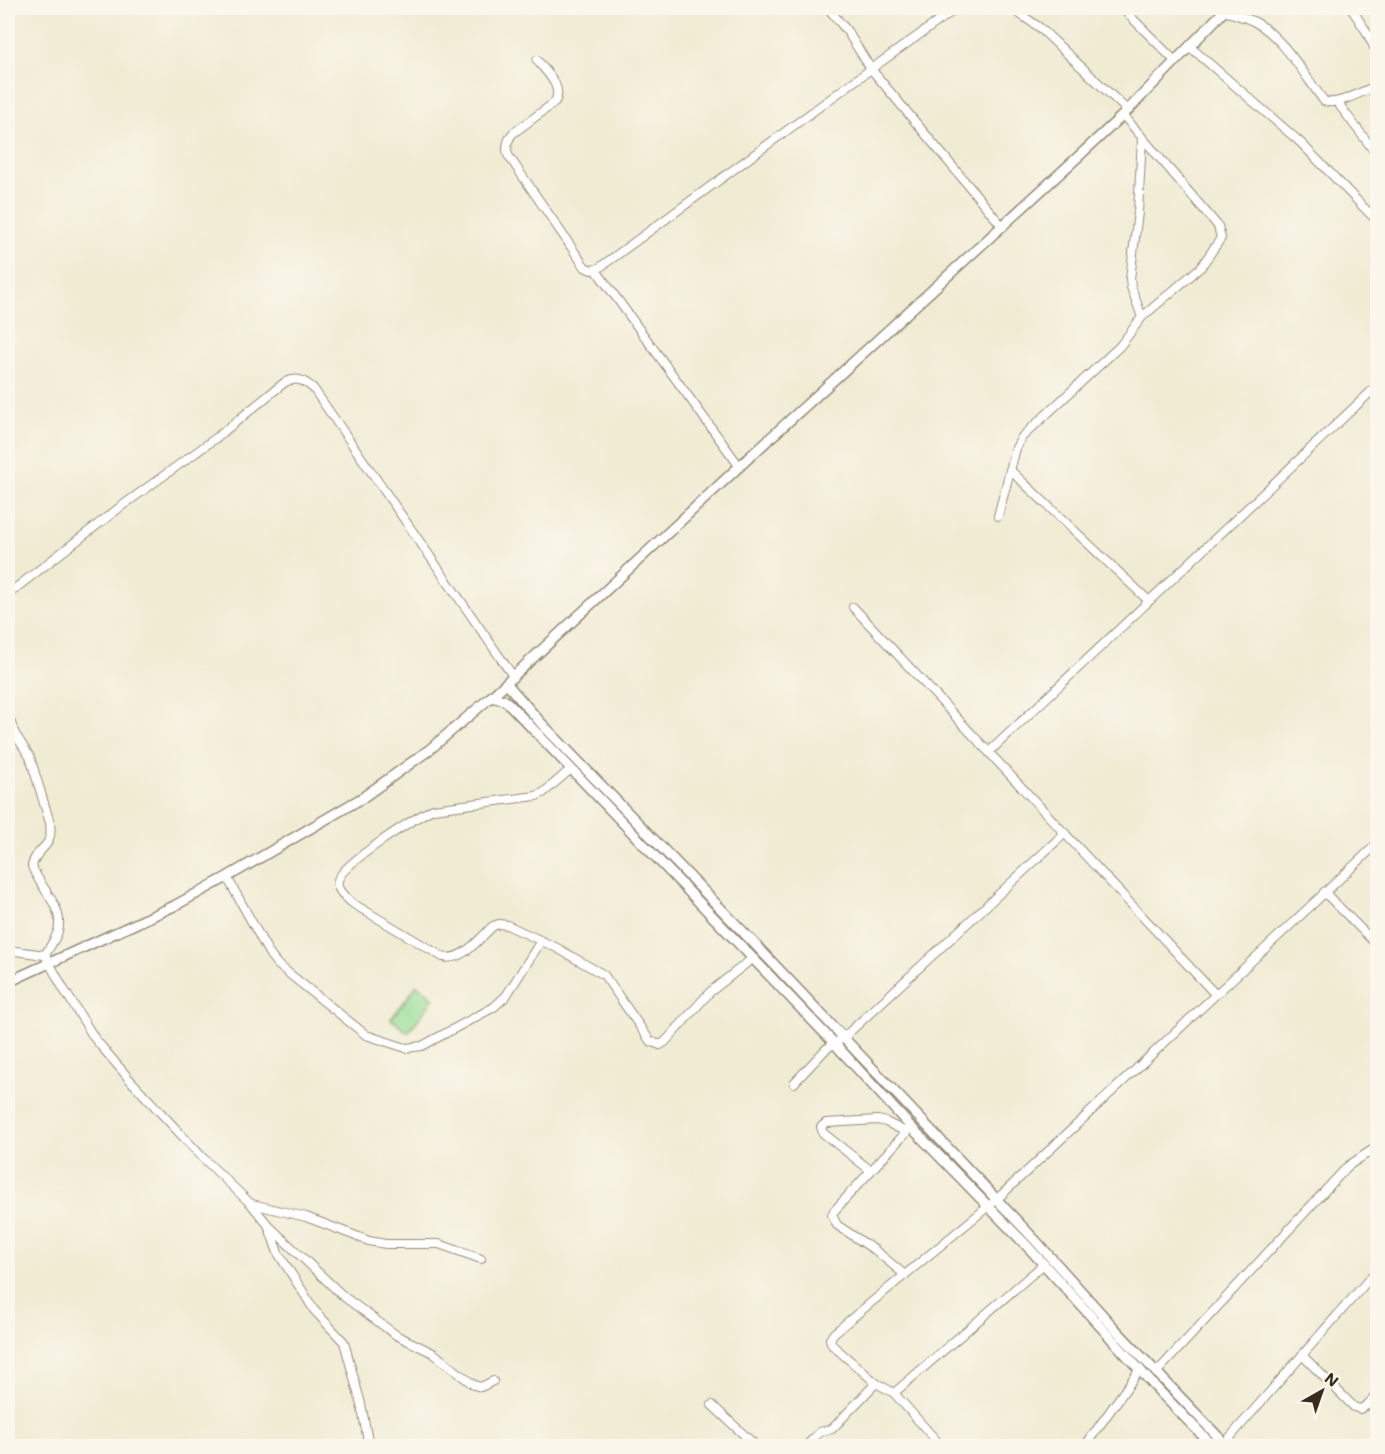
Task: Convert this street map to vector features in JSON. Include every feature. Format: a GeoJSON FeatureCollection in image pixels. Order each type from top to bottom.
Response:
{"type":"FeatureCollection","features":[{"type":"Feature","properties":{"kind":"street"},"geometry":{"type":"LineString","coordinates":[[828,8],[847,31],[871,69],[1003,226]]}},
{"type":"Feature","properties":{"kind":"street"},"geometry":{"type":"LineString","coordinates":[[537,60],[558,89],[558,98],[512,134],[506,148],[508,155],[585,267],[596,270],[957,8]]}},
{"type":"Feature","properties":{"kind":"street"},"geometry":{"type":"LineString","coordinates":[[998,516],[1016,448],[1022,437],[1120,346],[1142,317],[1201,267],[1221,238],[1218,226],[1142,139],[1125,112],[1039,27],[1011,8]]}},
{"type":"Feature","properties":{"kind":"street"},"geometry":{"type":"LineString","coordinates":[[1122,8],[1175,61]]}},
{"type":"Feature","properties":{"kind":"street"},"geometry":{"type":"LineString","coordinates":[[1351,8],[1366,31],[1377,55]]}},
{"type":"Feature","properties":{"kind":"street"},"geometry":{"type":"LineString","coordinates":[[8,982],[48,959],[174,906],[336,814],[399,773],[510,680],[1003,226],[1125,112],[1224,9],[1256,22],[1269,32],[1328,103],[1336,102],[1377,85]]}},
{"type":"Feature","properties":{"kind":"street"},"geometry":{"type":"LineString","coordinates":[[1189,46],[1300,142],[1377,222]]}},
{"type":"Feature","properties":{"kind":"street"},"geometry":{"type":"LineString","coordinates":[[1336,102],[1377,156]]}},
{"type":"Feature","properties":{"kind":"street"},"geometry":{"type":"LineString","coordinates":[[1142,139],[1138,212],[1130,279],[1142,317]]}},
{"type":"Feature","properties":{"kind":"street"},"geometry":{"type":"LineString","coordinates":[[596,270],[740,468]]}},
{"type":"Feature","properties":{"kind":"street"},"geometry":{"type":"LineString","coordinates":[[8,594],[119,508],[216,438],[285,382],[295,378],[304,381],[313,388],[542,724],[751,940],[838,1040],[1225,1445],[1377,1269]]}},
{"type":"Feature","properties":{"kind":"street"},"geometry":{"type":"LineString","coordinates":[[989,752],[1377,385]]}},
{"type":"Feature","properties":{"kind":"street"},"geometry":{"type":"LineString","coordinates":[[1010,470],[1149,602]]}},
{"type":"Feature","properties":{"kind":"street"},"geometry":{"type":"LineString","coordinates":[[853,607],[1215,994]]}},
{"type":"Feature","properties":{"kind":"street"},"geometry":{"type":"LineString","coordinates":[[491,697],[508,703],[753,958],[838,1040],[909,1129],[992,1203],[1044,1264],[1213,1446]]}},
{"type":"Feature","properties":{"kind":"street"},"geometry":{"type":"LineString","coordinates":[[8,715],[15,734],[34,766],[50,823],[49,842],[33,861],[32,866],[59,918],[58,932],[48,959],[95,1039],[203,1158],[251,1204],[269,1226],[343,1296],[396,1335],[432,1353],[474,1385],[481,1387],[493,1381]]}},
{"type":"Feature","properties":{"kind":"street"},"geometry":{"type":"LineString","coordinates":[[571,769],[543,793],[536,796],[433,809],[419,816],[372,847],[342,874],[338,880],[338,887],[352,903],[449,959],[461,954],[493,926],[499,924],[507,925],[541,941],[604,975],[650,1041],[660,1045],[710,992],[753,958]]}},
{"type":"Feature","properties":{"kind":"street"},"geometry":{"type":"LineString","coordinates":[[794,1083],[1065,833]]}},
{"type":"Feature","properties":{"kind":"street"},"geometry":{"type":"LineString","coordinates":[[941,1446],[894,1393],[876,1383],[831,1345],[830,1339],[834,1333],[992,1203],[1377,843]]}},
{"type":"Feature","properties":{"kind":"street"},"geometry":{"type":"LineString","coordinates":[[227,877],[270,955],[277,963],[366,1035],[406,1048],[422,1046],[494,1007],[506,996],[541,941]]}},
{"type":"Feature","properties":{"kind":"street"},"geometry":{"type":"LineString","coordinates":[[1324,892],[1377,946]]}},
{"type":"Feature","properties":{"kind":"street"},"geometry":{"type":"LineString","coordinates":[[8,950],[48,959]]}},
{"type":"Feature","properties":{"kind":"street"},"geometry":{"type":"LineString","coordinates":[[870,1170],[824,1133],[822,1127],[826,1123],[878,1120],[909,1129]]}},
{"type":"Feature","properties":{"kind":"street"},"geometry":{"type":"LineString","coordinates":[[905,1275],[864,1242],[837,1225],[834,1221],[834,1211],[909,1129]]}},
{"type":"Feature","properties":{"kind":"street"},"geometry":{"type":"LineString","coordinates":[[1156,1373],[1348,1166],[1377,1146]]}},
{"type":"Feature","properties":{"kind":"street"},"geometry":{"type":"LineString","coordinates":[[251,1204],[306,1217],[369,1241],[386,1244],[439,1244],[482,1258]]}},
{"type":"Feature","properties":{"kind":"street"},"geometry":{"type":"LineString","coordinates":[[269,1226],[278,1253],[314,1310],[344,1342],[361,1404],[369,1446]]}},
{"type":"Feature","properties":{"kind":"street"},"geometry":{"type":"LineString","coordinates":[[894,1393],[1044,1264]]}},
{"type":"Feature","properties":{"kind":"street"},"geometry":{"type":"LineString","coordinates":[[1302,1355],[1354,1407],[1366,1406],[1377,1394]]}},
{"type":"Feature","properties":{"kind":"street"},"geometry":{"type":"LineString","coordinates":[[1085,1446],[1140,1369]]}},
{"type":"Feature","properties":{"kind":"street"},"geometry":{"type":"LineString","coordinates":[[806,1446],[819,1432],[832,1429],[876,1383]]}},
{"type":"Feature","properties":{"kind":"street"},"geometry":{"type":"LineString","coordinates":[[712,1404],[756,1446]]}},
{"type":"Feature","properties":{"kind":"green space"},"geometry":{"type":"Polygon","coordinates":[[[417,985],[434,998],[408,1033],[391,1019],[417,985]]]}}]}
